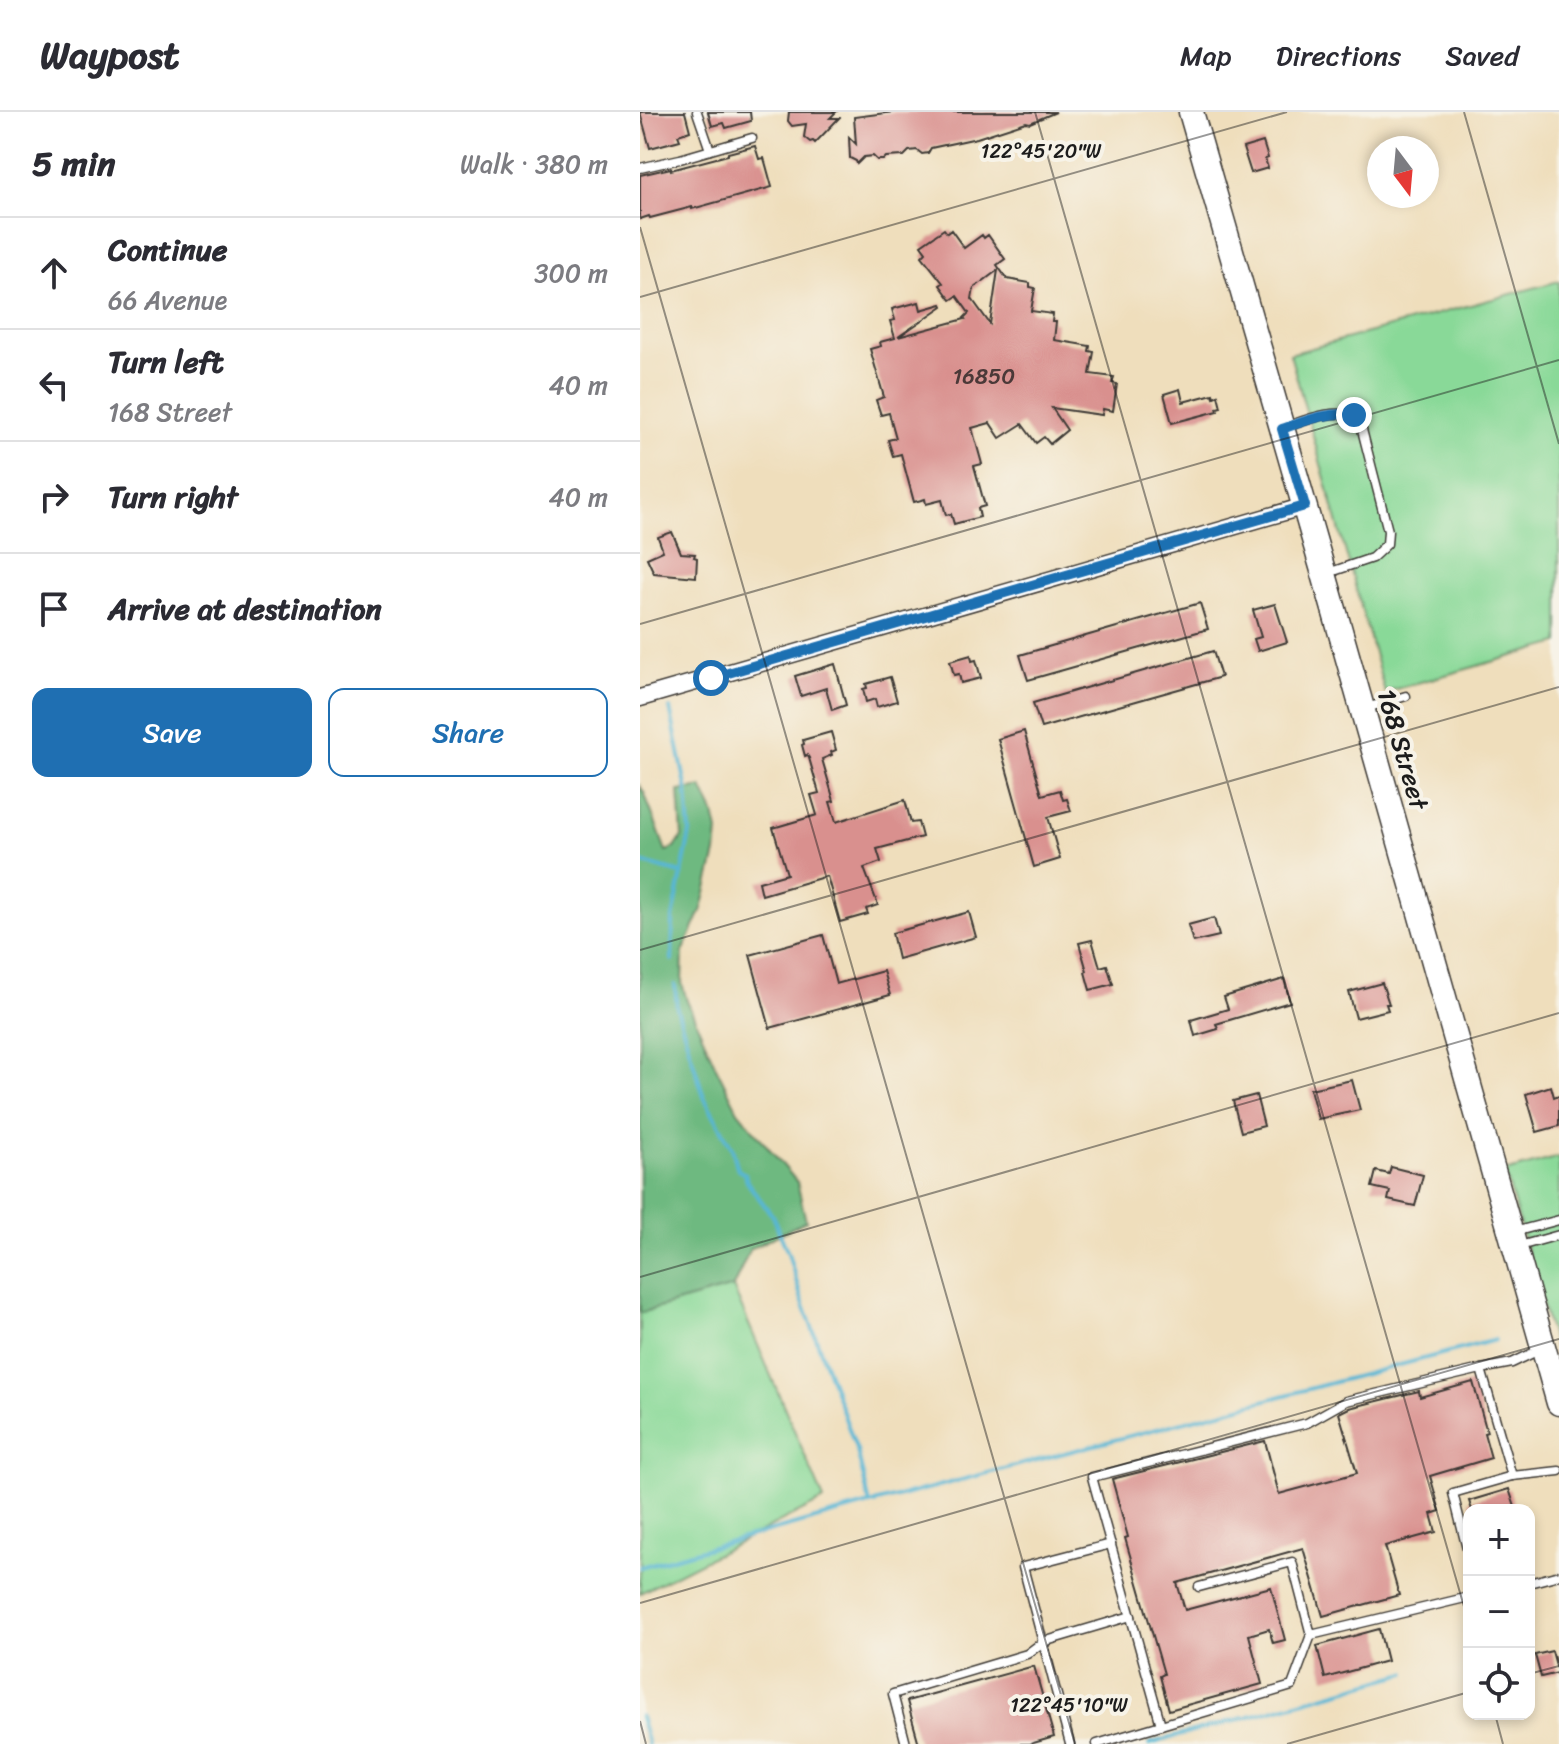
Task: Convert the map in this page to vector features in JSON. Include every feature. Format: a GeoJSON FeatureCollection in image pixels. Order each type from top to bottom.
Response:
{"type":"FeatureCollection","features":[{"type":"Feature","properties":{"kind":"main road","name":"168 Street"},"geometry":{"type":"LineString","coordinates":[[1191,112],[1559,1403]]}},
{"type":"Feature","properties":{"kind":"street"},"geometry":{"type":"LineString","coordinates":[[640,698],[1305,506]]}},
{"type":"Feature","properties":{"kind":"lane"},"geometry":{"type":"LineString","coordinates":[[697,112],[710,150]]}},
{"type":"Feature","properties":{"kind":"lane"},"geometry":{"type":"LineString","coordinates":[[640,168],[752,138]]}},
{"type":"Feature","properties":{"kind":"lane"},"geometry":{"type":"LineString","coordinates":[[1282,429],[1340,413],[1359,418],[1386,518],[1387,544],[1372,558],[1324,574]]}},
{"type":"Feature","properties":{"kind":"lane"},"geometry":{"type":"LineString","coordinates":[[1363,710],[1406,696]]}},
{"type":"Feature","properties":{"kind":"lane"},"geometry":{"type":"LineString","coordinates":[[1513,1240],[1559,1220]]}},
{"type":"Feature","properties":{"kind":"lane"},"geometry":{"type":"LineString","coordinates":[[1513,1240],[1559,1235]]}},
{"type":"Feature","properties":{"kind":"lane"},"geometry":{"type":"LineString","coordinates":[[1161,1725],[1092,1477],[1307,1423],[1346,1401],[1512,1363],[1544,1348]]}},
{"type":"Feature","properties":{"kind":"lane"},"geometry":{"type":"LineString","coordinates":[[1481,1369],[1512,1476]]}},
{"type":"Feature","properties":{"kind":"lane"},"geometry":{"type":"LineString","coordinates":[[1463,1533],[1453,1493],[1512,1476],[1559,1471]]}},
{"type":"Feature","properties":{"kind":"lane"},"geometry":{"type":"LineString","coordinates":[[1070,1744],[1023,1567],[1111,1544]]}},
{"type":"Feature","properties":{"kind":"lane"},"geometry":{"type":"LineString","coordinates":[[1097,1744],[1292,1686],[1311,1635],[1292,1562],[1199,1587]]}},
{"type":"Feature","properties":{"kind":"lane"},"geometry":{"type":"LineString","coordinates":[[1535,1581],[1559,1575]]}},
{"type":"Feature","properties":{"kind":"lane"},"geometry":{"type":"LineString","coordinates":[[1311,1635],[1463,1598]]}},
{"type":"Feature","properties":{"kind":"lane"},"geometry":{"type":"LineString","coordinates":[[906,1744],[893,1694],[1027,1654],[1043,1642],[1131,1616]]}},
{"type":"Feature","properties":{"kind":"green space"},"geometry":{"type":"Polygon","coordinates":[[[1559,281],[1559,643],[1385,692],[1290,354],[1559,281]]]}},
{"type":"Feature","properties":{"kind":"green space"},"geometry":{"type":"Polygon","coordinates":[[[640,786],[666,851],[675,848],[682,837],[679,791],[702,787],[714,813],[718,831],[716,853],[702,909],[683,952],[682,983],[687,1001],[738,1111],[797,1182],[806,1221],[750,1249],[733,1287],[640,1313],[640,786]]]}},
{"type":"Feature","properties":{"kind":"green space"},"geometry":{"type":"Polygon","coordinates":[[[1559,1157],[1559,1363],[1505,1172],[1559,1157]]]}},
{"type":"Feature","properties":{"kind":"green space"},"geometry":{"type":"Polygon","coordinates":[[[733,1287],[824,1500],[640,1593],[640,1313],[733,1287]]]}},
{"type":"Feature","properties":{"kind":"building"},"geometry":{"type":"Polygon","coordinates":[[[640,112],[685,112],[690,131],[678,135],[680,140],[650,148],[640,112]]]}},
{"type":"Feature","properties":{"kind":"building"},"geometry":{"type":"Polygon","coordinates":[[[708,112],[750,112],[751,121],[726,128],[724,123],[712,126],[708,112]]]}},
{"type":"Feature","properties":{"kind":"building"},"geometry":{"type":"Polygon","coordinates":[[[789,112],[836,112],[830,118],[839,118],[815,143],[804,137],[806,124],[792,126],[788,121],[789,112]]]}},
{"type":"Feature","properties":{"kind":"building"},"geometry":{"type":"Polygon","coordinates":[[[894,112],[1056,112],[1030,123],[931,148],[928,153],[909,151],[904,156],[883,160],[864,157],[857,164],[850,158],[849,137],[856,144],[854,117],[894,112]]]}},
{"type":"Feature","properties":{"kind":"building"},"geometry":{"type":"Polygon","coordinates":[[[1263,142],[1268,168],[1251,173],[1243,148],[1263,142]]]}},
{"type":"Feature","properties":{"kind":"building"},"geometry":{"type":"Polygon","coordinates":[[[755,146],[759,159],[764,158],[772,187],[692,209],[640,219],[640,175],[671,170],[755,146]]]}},
{"type":"Feature","properties":{"kind":"building"},"geometry":{"type":"Polygon","coordinates":[[[944,229],[947,233],[951,230],[964,248],[982,235],[984,238],[988,235],[1005,259],[997,265],[1007,279],[1030,283],[1030,287],[1035,288],[1031,311],[1053,314],[1052,322],[1056,322],[1054,340],[1090,346],[1089,351],[1094,352],[1090,374],[1114,377],[1112,383],[1117,384],[1113,411],[1103,409],[1102,415],[1052,408],[1067,430],[1050,444],[1044,437],[1036,443],[1022,424],[1000,438],[990,423],[972,428],[982,464],[974,466],[985,506],[978,508],[980,517],[954,524],[951,514],[946,515],[942,500],[926,504],[925,499],[914,502],[901,454],[893,456],[888,440],[896,438],[889,413],[881,415],[876,400],[884,397],[870,349],[895,338],[890,321],[895,320],[892,309],[919,302],[921,310],[943,306],[898,337],[965,319],[969,313],[957,296],[951,300],[940,285],[943,283],[922,256],[926,252],[921,245],[944,229]],[[998,270],[974,288],[972,299],[990,324],[998,270]]]}},
{"type":"Feature","properties":{"kind":"building"},"geometry":{"type":"Polygon","coordinates":[[[1180,389],[1183,402],[1213,394],[1214,397],[1218,395],[1221,407],[1217,408],[1218,411],[1172,423],[1164,394],[1180,389]]]}},
{"type":"Feature","properties":{"kind":"building"},"geometry":{"type":"Polygon","coordinates":[[[672,532],[681,553],[695,554],[696,577],[654,573],[647,558],[663,551],[658,537],[672,532]]]}},
{"type":"Feature","properties":{"kind":"building"},"geometry":{"type":"Polygon","coordinates":[[[1200,603],[1208,629],[1028,680],[1020,655],[1200,603]]]}},
{"type":"Feature","properties":{"kind":"building"},"geometry":{"type":"Polygon","coordinates":[[[1275,604],[1287,642],[1258,651],[1254,639],[1261,637],[1253,610],[1275,604]]]}},
{"type":"Feature","properties":{"kind":"building"},"geometry":{"type":"Polygon","coordinates":[[[1213,651],[1221,677],[1041,728],[1033,703],[1213,651]]]}},
{"type":"Feature","properties":{"kind":"building"},"geometry":{"type":"Polygon","coordinates":[[[971,655],[972,661],[976,660],[981,678],[961,683],[959,674],[954,675],[950,661],[971,655]]]}},
{"type":"Feature","properties":{"kind":"building"},"geometry":{"type":"Polygon","coordinates":[[[835,664],[846,705],[832,710],[826,688],[801,696],[795,676],[835,664]]]}},
{"type":"Feature","properties":{"kind":"building"},"geometry":{"type":"Polygon","coordinates":[[[890,677],[897,701],[877,707],[875,699],[866,702],[863,689],[867,688],[866,684],[890,677]]]}},
{"type":"Feature","properties":{"kind":"building"},"geometry":{"type":"Polygon","coordinates":[[[1024,731],[1042,795],[1060,790],[1071,811],[1048,817],[1060,859],[1034,867],[998,739],[1024,731]]]}},
{"type":"Feature","properties":{"kind":"building"},"geometry":{"type":"Polygon","coordinates":[[[831,732],[836,750],[822,759],[834,801],[830,802],[836,822],[905,800],[911,823],[918,822],[922,837],[877,849],[881,862],[864,868],[878,905],[866,909],[868,914],[840,922],[827,876],[762,895],[759,882],[787,874],[773,828],[817,815],[811,795],[819,793],[802,745],[803,740],[831,732]]]}},
{"type":"Feature","properties":{"kind":"building"},"geometry":{"type":"Polygon","coordinates":[[[969,912],[976,937],[898,959],[892,933],[969,912]]]}},
{"type":"Feature","properties":{"kind":"building"},"geometry":{"type":"Polygon","coordinates":[[[1214,918],[1219,936],[1193,942],[1188,925],[1214,918]]]}},
{"type":"Feature","properties":{"kind":"building"},"geometry":{"type":"Polygon","coordinates":[[[823,935],[836,984],[883,971],[890,995],[770,1028],[750,955],[823,935]]]}},
{"type":"Feature","properties":{"kind":"building"},"geometry":{"type":"Polygon","coordinates":[[[1092,940],[1100,967],[1107,965],[1113,984],[1090,990],[1079,943],[1092,940]]]}},
{"type":"Feature","properties":{"kind":"building"},"geometry":{"type":"Polygon","coordinates":[[[1284,979],[1290,1002],[1216,1024],[1218,1029],[1195,1036],[1191,1020],[1228,1009],[1224,997],[1284,979]]]}},
{"type":"Feature","properties":{"kind":"building"},"geometry":{"type":"Polygon","coordinates":[[[1382,983],[1388,1010],[1356,1018],[1349,992],[1382,983]]]}},
{"type":"Feature","properties":{"kind":"building"},"geometry":{"type":"Polygon","coordinates":[[[1352,1080],[1360,1110],[1318,1119],[1310,1089],[1352,1080]]]}},
{"type":"Feature","properties":{"kind":"building"},"geometry":{"type":"Polygon","coordinates":[[[1551,1086],[1554,1097],[1559,1095],[1559,1126],[1537,1132],[1526,1094],[1551,1086]]]}},
{"type":"Feature","properties":{"kind":"building"},"geometry":{"type":"Polygon","coordinates":[[[1256,1095],[1264,1126],[1241,1132],[1233,1101],[1256,1095]]]}},
{"type":"Feature","properties":{"kind":"building"},"geometry":{"type":"Polygon","coordinates":[[[1391,1167],[1423,1175],[1415,1206],[1388,1200],[1390,1191],[1372,1187],[1376,1171],[1389,1174],[1391,1167]]]}},
{"type":"Feature","properties":{"kind":"building"},"geometry":{"type":"Polygon","coordinates":[[[1473,1382],[1491,1458],[1430,1476],[1440,1511],[1431,1514],[1436,1532],[1385,1546],[1399,1595],[1323,1616],[1303,1548],[1177,1583],[1185,1610],[1271,1587],[1285,1640],[1273,1643],[1269,1629],[1249,1635],[1262,1684],[1169,1710],[1160,1676],[1164,1674],[1125,1538],[1128,1537],[1112,1479],[1265,1441],[1279,1494],[1357,1473],[1339,1413],[1419,1391],[1420,1397],[1473,1382]]]}},
{"type":"Feature","properties":{"kind":"building"},"geometry":{"type":"Polygon","coordinates":[[[1509,1489],[1514,1504],[1470,1504],[1469,1501],[1509,1489]]]}},
{"type":"Feature","properties":{"kind":"building"},"geometry":{"type":"Polygon","coordinates":[[[1379,1629],[1387,1661],[1325,1678],[1317,1646],[1379,1629]]]}},
{"type":"Feature","properties":{"kind":"building"},"geometry":{"type":"Polygon","coordinates":[[[1552,1651],[1558,1673],[1541,1677],[1535,1655],[1552,1651]]]}},
{"type":"Feature","properties":{"kind":"building"},"geometry":{"type":"Polygon","coordinates":[[[1034,1666],[1054,1737],[1030,1744],[919,1744],[907,1701],[1034,1666]]]}},
{"type":"Feature","properties":{"kind":"waterway"},"geometry":{"type":"LineString","coordinates":[[670,708],[687,791],[690,833],[673,918],[672,960]]}},
{"type":"Feature","properties":{"kind":"waterway"},"geometry":{"type":"LineString","coordinates":[[640,862],[681,873]]}},
{"type":"Feature","properties":{"kind":"waterway"},"geometry":{"type":"LineString","coordinates":[[675,985],[677,1009],[704,1097],[732,1148],[738,1170],[745,1174],[747,1182],[772,1215],[788,1253],[857,1451],[870,1504]]}},
{"type":"Feature","properties":{"kind":"waterway"},"geometry":{"type":"LineString","coordinates":[[640,1567],[1495,1340]]}},
{"type":"Feature","properties":{"kind":"waterway"},"geometry":{"type":"LineString","coordinates":[[1149,1744],[1406,1673]]}},
{"type":"Feature","properties":{"kind":"waterway"},"geometry":{"type":"LineString","coordinates":[[640,1716],[648,1744]]}},
{"type":"Feature","properties":{"kind":"route"},"geometry":{"type":"LineString","coordinates":[[711,678],[1305,506],[1282,429],[1323,416],[1340,413],[1354,415]]}}]}
